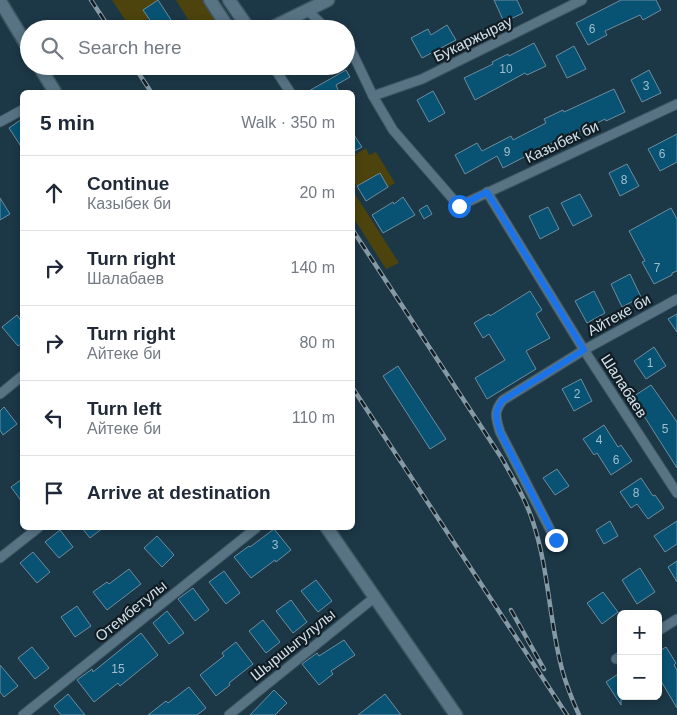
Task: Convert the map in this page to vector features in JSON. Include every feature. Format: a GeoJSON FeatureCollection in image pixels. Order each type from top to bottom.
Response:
{"type":"FeatureCollection","features":[{"type":"Feature","properties":{"kind":"street"},"geometry":{"type":"LineString","coordinates":[[210,0],[223,20]]}},
{"type":"Feature","properties":{"kind":"street"},"geometry":{"type":"LineString","coordinates":[[229,0],[243,20]]}},
{"type":"Feature","properties":{"kind":"street"},"geometry":{"type":"LineString","coordinates":[[287,20],[328,0]]}},
{"type":"Feature","properties":{"kind":"street","name":"Букаржырау"},"geometry":{"type":"LineString","coordinates":[[373,96],[422,79],[582,0]]}},
{"type":"Feature","properties":{"kind":"street"},"geometry":{"type":"LineString","coordinates":[[0,1],[20,33]]}},
{"type":"Feature","properties":{"kind":"street"},"geometry":{"type":"LineString","coordinates":[[307,10],[318,20]]}},
{"type":"Feature","properties":{"kind":"street"},"geometry":{"type":"LineString","coordinates":[[355,58],[373,96]]}},
{"type":"Feature","properties":{"kind":"street"},"geometry":{"type":"LineString","coordinates":[[45,75],[54,90]]}},
{"type":"Feature","properties":{"kind":"street"},"geometry":{"type":"LineString","coordinates":[[279,75],[289,90]]}},
{"type":"Feature","properties":{"kind":"street","name":"Казыбек би"},"geometry":{"type":"LineString","coordinates":[[373,96],[393,130],[459,206],[677,104]]}},
{"type":"Feature","properties":{"kind":"street"},"geometry":{"type":"LineString","coordinates":[[0,122],[20,111]]}},
{"type":"Feature","properties":{"kind":"street","name":"Шалабаев"},"geometry":{"type":"LineString","coordinates":[[487,192],[584,350],[677,492]]}},
{"type":"Feature","properties":{"kind":"street","name":"Айтеке би"},"geometry":{"type":"LineString","coordinates":[[556,540],[500,432],[496,419],[496,408],[503,400],[584,350],[677,299]]}},
{"type":"Feature","properties":{"kind":"street"},"geometry":{"type":"LineString","coordinates":[[0,394],[20,378]]}},
{"type":"Feature","properties":{"kind":"street"},"geometry":{"type":"LineString","coordinates":[[0,558],[35,530]]}},
{"type":"Feature","properties":{"kind":"street","name":"Отембетулы"},"geometry":{"type":"LineString","coordinates":[[23,715],[254,530]]}},
{"type":"Feature","properties":{"kind":"street"},"geometry":{"type":"LineString","coordinates":[[328,530],[456,715]]}},
{"type":"Feature","properties":{"kind":"street","name":"Шыршыгулулы"},"geometry":{"type":"LineString","coordinates":[[229,715],[375,597]]}},
{"type":"Feature","properties":{"kind":"street"},"geometry":{"type":"LineString","coordinates":[[662,628],[677,619]]}},
{"type":"Feature","properties":{"kind":"shaded area"},"geometry":{"type":"Polygon","coordinates":[[[112,0],[158,0],[143,10],[149,18],[146,20],[125,20],[112,0]]]}},
{"type":"Feature","properties":{"kind":"shaded area"},"geometry":{"type":"Polygon","coordinates":[[[176,0],[204,0],[217,20],[188,20],[176,0]]]}},
{"type":"Feature","properties":{"kind":"shaded area"},"geometry":{"type":"Polygon","coordinates":[[[366,148],[369,155],[376,152],[395,183],[388,187],[380,173],[357,186],[355,182],[355,155],[366,148]]]}},
{"type":"Feature","properties":{"kind":"shaded area"},"geometry":{"type":"Polygon","coordinates":[[[355,194],[399,263],[386,269],[355,220],[355,194]]]}},
{"type":"Feature","properties":{"kind":"building"},"geometry":{"type":"Polygon","coordinates":[[[158,0],[171,20],[150,20],[143,10],[158,0]]]}},
{"type":"Feature","properties":{"kind":"building"},"geometry":{"type":"Polygon","coordinates":[[[494,0],[517,0],[523,13],[504,22],[494,0]]]}},
{"type":"Feature","properties":{"kind":"building"},"geometry":{"type":"Polygon","coordinates":[[[621,0],[656,0],[661,10],[643,20],[640,15],[605,31],[607,35],[588,45],[576,23],[621,0]]]}},
{"type":"Feature","properties":{"kind":"building"},"geometry":{"type":"Polygon","coordinates":[[[447,25],[456,40],[422,58],[411,38],[428,29],[431,35],[447,25]]]}},
{"type":"Feature","properties":{"kind":"building"},"geometry":{"type":"Polygon","coordinates":[[[534,43],[546,66],[527,75],[525,73],[475,100],[464,78],[493,64],[492,62],[508,54],[509,56],[534,43]]]}},
{"type":"Feature","properties":{"kind":"building"},"geometry":{"type":"Polygon","coordinates":[[[574,46],[586,69],[567,78],[556,56],[574,46]]]}},
{"type":"Feature","properties":{"kind":"building"},"geometry":{"type":"Polygon","coordinates":[[[649,70],[661,93],[642,102],[631,80],[649,70]]]}},
{"type":"Feature","properties":{"kind":"building"},"geometry":{"type":"Polygon","coordinates":[[[337,75],[349,75],[350,77],[336,85],[338,90],[311,90],[337,75]]]}},
{"type":"Feature","properties":{"kind":"building"},"geometry":{"type":"Polygon","coordinates":[[[614,89],[625,112],[606,121],[605,119],[580,132],[579,130],[549,145],[551,149],[532,159],[530,154],[503,168],[497,156],[465,174],[455,155],[477,143],[482,151],[511,136],[513,140],[546,123],[544,119],[614,89]]]}},
{"type":"Feature","properties":{"kind":"building"},"geometry":{"type":"Polygon","coordinates":[[[433,91],[445,113],[429,122],[417,100],[433,91]]]}},
{"type":"Feature","properties":{"kind":"building"},"geometry":{"type":"Polygon","coordinates":[[[20,120],[20,145],[9,128],[20,120]]]}},
{"type":"Feature","properties":{"kind":"building"},"geometry":{"type":"Polygon","coordinates":[[[677,134],[677,162],[660,171],[648,149],[677,134]]]}},
{"type":"Feature","properties":{"kind":"building"},"geometry":{"type":"Polygon","coordinates":[[[355,136],[362,147],[355,150],[355,136]]]}},
{"type":"Feature","properties":{"kind":"building"},"geometry":{"type":"Polygon","coordinates":[[[627,164],[639,186],[620,196],[609,173],[627,164]]]}},
{"type":"Feature","properties":{"kind":"building"},"geometry":{"type":"Polygon","coordinates":[[[380,173],[388,187],[366,201],[357,186],[380,173]]]}},
{"type":"Feature","properties":{"kind":"building"},"geometry":{"type":"Polygon","coordinates":[[[580,194],[592,216],[573,226],[561,203],[580,194]]]}},
{"type":"Feature","properties":{"kind":"building"},"geometry":{"type":"Polygon","coordinates":[[[403,197],[415,215],[383,233],[372,215],[393,202],[394,204],[403,197]]]}},
{"type":"Feature","properties":{"kind":"building"},"geometry":{"type":"Polygon","coordinates":[[[0,198],[10,214],[0,220],[0,198]]]}},
{"type":"Feature","properties":{"kind":"building"},"geometry":{"type":"Polygon","coordinates":[[[427,205],[432,214],[424,219],[419,210],[427,205]]]}},
{"type":"Feature","properties":{"kind":"building"},"geometry":{"type":"Polygon","coordinates":[[[548,207],[559,229],[540,239],[529,216],[548,207]]]}},
{"type":"Feature","properties":{"kind":"building"},"geometry":{"type":"Polygon","coordinates":[[[671,208],[677,219],[677,271],[654,284],[642,262],[645,261],[629,231],[671,208]]]}},
{"type":"Feature","properties":{"kind":"building"},"geometry":{"type":"Polygon","coordinates":[[[630,274],[641,297],[622,307],[611,284],[630,274]]]}},
{"type":"Feature","properties":{"kind":"building"},"geometry":{"type":"Polygon","coordinates":[[[530,291],[542,310],[536,314],[550,338],[526,351],[536,369],[487,399],[475,378],[505,360],[489,334],[483,338],[474,323],[489,314],[490,316],[530,291]]]}},
{"type":"Feature","properties":{"kind":"building"},"geometry":{"type":"Polygon","coordinates":[[[594,291],[605,313],[587,323],[575,301],[594,291]]]}},
{"type":"Feature","properties":{"kind":"building"},"geometry":{"type":"Polygon","coordinates":[[[677,314],[677,332],[668,319],[677,314]]]}},
{"type":"Feature","properties":{"kind":"building"},"geometry":{"type":"Polygon","coordinates":[[[17,315],[20,319],[20,344],[18,346],[2,327],[17,315]]]}},
{"type":"Feature","properties":{"kind":"building"},"geometry":{"type":"Polygon","coordinates":[[[654,347],[666,366],[646,379],[634,361],[654,347]]]}},
{"type":"Feature","properties":{"kind":"building"},"geometry":{"type":"Polygon","coordinates":[[[398,366],[446,439],[430,449],[383,376],[398,366]]]}},
{"type":"Feature","properties":{"kind":"building"},"geometry":{"type":"Polygon","coordinates":[[[581,379],[592,401],[574,411],[562,389],[581,379]]]}},
{"type":"Feature","properties":{"kind":"building"},"geometry":{"type":"Polygon","coordinates":[[[651,385],[677,422],[677,468],[631,398],[651,385]]]}},
{"type":"Feature","properties":{"kind":"building"},"geometry":{"type":"Polygon","coordinates":[[[4,407],[17,424],[3,435],[0,430],[0,411],[4,407]]]}},
{"type":"Feature","properties":{"kind":"building"},"geometry":{"type":"Polygon","coordinates":[[[604,425],[618,447],[621,445],[632,461],[611,475],[597,453],[594,455],[583,439],[604,425]]]}},
{"type":"Feature","properties":{"kind":"building"},"geometry":{"type":"Polygon","coordinates":[[[557,469],[569,486],[555,495],[543,478],[557,469]]]}},
{"type":"Feature","properties":{"kind":"building"},"geometry":{"type":"Polygon","coordinates":[[[641,478],[664,508],[648,519],[637,504],[631,508],[620,492],[641,478]]]}},
{"type":"Feature","properties":{"kind":"building"},"geometry":{"type":"Polygon","coordinates":[[[20,480],[20,499],[11,487],[20,480]]]}},
{"type":"Feature","properties":{"kind":"building"},"geometry":{"type":"Polygon","coordinates":[[[610,521],[618,536],[604,544],[596,530],[610,521]]]}},
{"type":"Feature","properties":{"kind":"building"},"geometry":{"type":"Polygon","coordinates":[[[677,521],[677,544],[665,552],[654,536],[677,521]]]}},
{"type":"Feature","properties":{"kind":"building"},"geometry":{"type":"Polygon","coordinates":[[[60,530],[73,547],[59,558],[45,542],[60,530]]]}},
{"type":"Feature","properties":{"kind":"building"},"geometry":{"type":"Polygon","coordinates":[[[84,530],[100,530],[90,538],[84,530]]]}},
{"type":"Feature","properties":{"kind":"building"},"geometry":{"type":"Polygon","coordinates":[[[275,530],[291,550],[251,578],[234,557],[275,530]]]}},
{"type":"Feature","properties":{"kind":"building"},"geometry":{"type":"Polygon","coordinates":[[[157,536],[174,555],[162,567],[144,548],[157,536]]]}},
{"type":"Feature","properties":{"kind":"building"},"geometry":{"type":"Polygon","coordinates":[[[33,552],[50,572],[37,583],[20,563],[33,552]]]}},
{"type":"Feature","properties":{"kind":"building"},"geometry":{"type":"Polygon","coordinates":[[[677,561],[677,582],[668,567],[677,561]]]}},
{"type":"Feature","properties":{"kind":"building"},"geometry":{"type":"Polygon","coordinates":[[[640,568],[655,592],[637,604],[622,580],[640,568]]]}},
{"type":"Feature","properties":{"kind":"building"},"geometry":{"type":"Polygon","coordinates":[[[129,569],[141,584],[107,610],[93,592],[107,582],[109,584],[129,569]]]}},
{"type":"Feature","properties":{"kind":"building"},"geometry":{"type":"Polygon","coordinates":[[[224,571],[240,593],[226,604],[209,582],[224,571]]]}},
{"type":"Feature","properties":{"kind":"building"},"geometry":{"type":"Polygon","coordinates":[[[316,580],[332,601],[318,612],[301,591],[316,580]]]}},
{"type":"Feature","properties":{"kind":"building"},"geometry":{"type":"Polygon","coordinates":[[[193,588],[209,610],[195,621],[178,599],[193,588]]]}},
{"type":"Feature","properties":{"kind":"building"},"geometry":{"type":"Polygon","coordinates":[[[603,592],[617,613],[602,624],[587,603],[603,592]]]}},
{"type":"Feature","properties":{"kind":"building"},"geometry":{"type":"Polygon","coordinates":[[[291,600],[307,622],[293,633],[276,611],[291,600]]]}},
{"type":"Feature","properties":{"kind":"building"},"geometry":{"type":"Polygon","coordinates":[[[77,606],[91,626],[75,637],[61,617],[77,606]]]}},
{"type":"Feature","properties":{"kind":"building"},"geometry":{"type":"Polygon","coordinates":[[[167,611],[184,633],[169,644],[153,623],[167,611]]]}},
{"type":"Feature","properties":{"kind":"building"},"geometry":{"type":"Polygon","coordinates":[[[263,620],[280,642],[266,653],[249,631],[263,620]]]}},
{"type":"Feature","properties":{"kind":"building"},"geometry":{"type":"Polygon","coordinates":[[[141,633],[158,655],[120,686],[118,683],[94,702],[77,680],[92,669],[93,672],[141,633]]]}},
{"type":"Feature","properties":{"kind":"building"},"geometry":{"type":"Polygon","coordinates":[[[344,640],[355,655],[331,671],[333,674],[319,685],[302,664],[317,653],[319,656],[344,640]]]}},
{"type":"Feature","properties":{"kind":"building"},"geometry":{"type":"Polygon","coordinates":[[[236,642],[253,664],[216,696],[200,675],[224,656],[222,653],[236,642]]]}},
{"type":"Feature","properties":{"kind":"building"},"geometry":{"type":"Polygon","coordinates":[[[32,647],[49,668],[35,679],[18,658],[32,647]]]}},
{"type":"Feature","properties":{"kind":"building"},"geometry":{"type":"Polygon","coordinates":[[[666,647],[676,663],[674,665],[677,670],[677,708],[662,683],[662,650],[666,647]]]}},
{"type":"Feature","properties":{"kind":"building"},"geometry":{"type":"Polygon","coordinates":[[[0,665],[18,686],[4,697],[0,692],[0,665]]]}},
{"type":"Feature","properties":{"kind":"building"},"geometry":{"type":"Polygon","coordinates":[[[617,675],[617,699],[606,682],[617,675]]]}},
{"type":"Feature","properties":{"kind":"building"},"geometry":{"type":"Polygon","coordinates":[[[189,687],[206,708],[197,715],[148,715],[166,701],[168,703],[189,687]]]}},
{"type":"Feature","properties":{"kind":"building"},"geometry":{"type":"Polygon","coordinates":[[[274,690],[287,703],[275,715],[250,715],[274,690]]]}},
{"type":"Feature","properties":{"kind":"building"},"geometry":{"type":"Polygon","coordinates":[[[68,694],[85,715],[61,715],[54,706],[68,694]]]}},
{"type":"Feature","properties":{"kind":"building"},"geometry":{"type":"Polygon","coordinates":[[[385,694],[401,715],[358,715],[385,694]]]}},
{"type":"Feature","properties":{"kind":"railway"},"geometry":{"type":"LineString","coordinates":[[91,0],[104,20]]}},
{"type":"Feature","properties":{"kind":"railway"},"geometry":{"type":"LineString","coordinates":[[140,75],[150,90]]}},
{"type":"Feature","properties":{"kind":"railway"},"geometry":{"type":"LineString","coordinates":[[355,234],[501,457],[523,497],[533,522],[542,556],[556,644],[562,668],[579,715]]}},
{"type":"Feature","properties":{"kind":"railway"},"geometry":{"type":"LineString","coordinates":[[355,392],[567,715]]}},
{"type":"Feature","properties":{"kind":"railway"},"geometry":{"type":"LineString","coordinates":[[511,610],[544,669]]}},
{"type":"Feature","properties":{"kind":"route"},"geometry":{"type":"LineString","coordinates":[[459,206],[487,192],[584,350],[503,400],[496,408],[496,419],[500,432],[556,540]]}}]}
